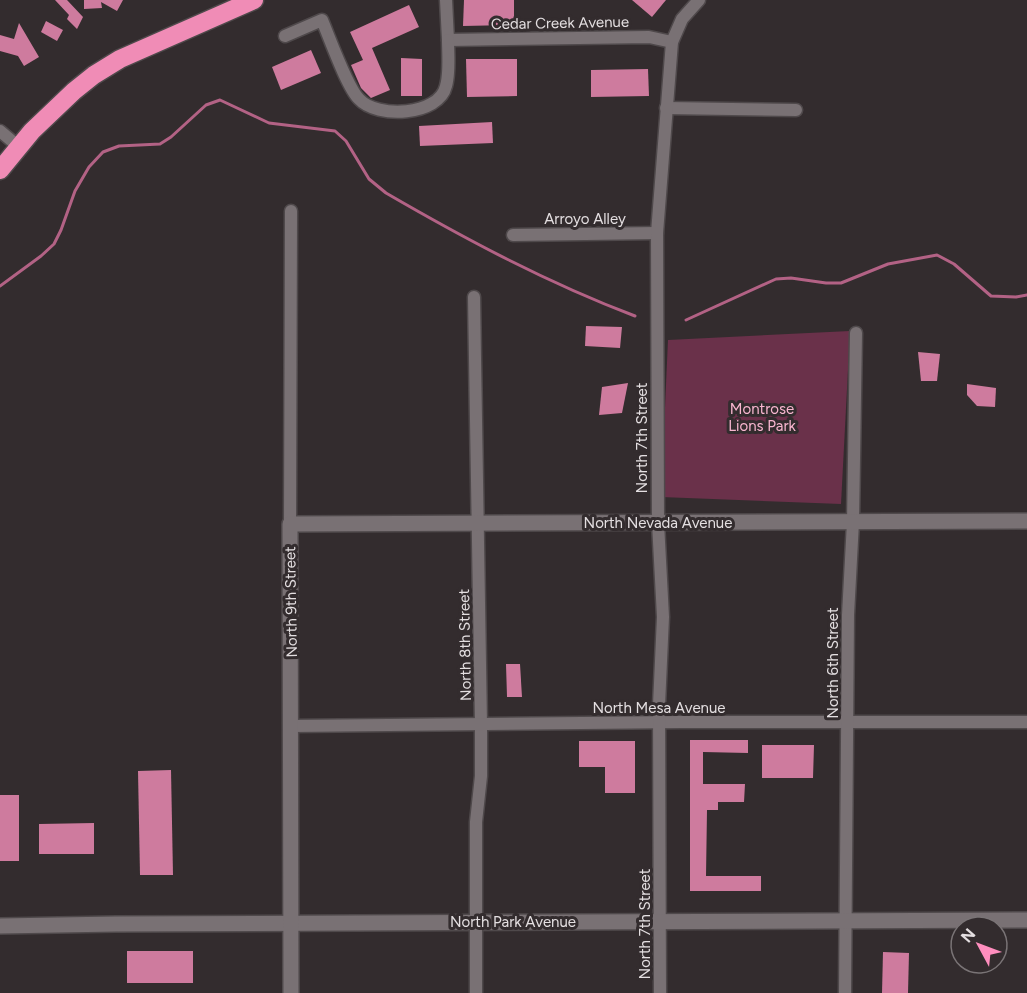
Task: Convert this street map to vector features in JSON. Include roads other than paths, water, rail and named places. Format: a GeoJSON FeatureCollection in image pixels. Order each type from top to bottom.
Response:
{"type":"FeatureCollection","features":[{"type":"Feature","properties":{"kind":"highway"},"geometry":{"type":"LineString","coordinates":[[0,170],[54,109],[94,75],[120,59],[254,0]]}},
{"type":"Feature","properties":{"kind":"street"},"geometry":{"type":"LineString","coordinates":[[285,36],[322,20],[360,100],[374,109],[420,110],[435,103],[446,87],[448,40],[446,0]]}},
{"type":"Feature","properties":{"kind":"street","name":"North 7th Street"},"geometry":{"type":"LineString","coordinates":[[660,993],[660,723],[663,617],[658,523],[657,233],[672,42],[682,19],[699,0]]}},
{"type":"Feature","properties":{"kind":"street","name":"Cedar Creek Avenue"},"geometry":{"type":"LineString","coordinates":[[448,40],[650,37],[672,42]]}},
{"type":"Feature","properties":{"kind":"street"},"geometry":{"type":"LineString","coordinates":[[666,108],[796,110]]}},
{"type":"Feature","properties":{"kind":"street"},"geometry":{"type":"LineString","coordinates":[[0,131],[18,147]]}},
{"type":"Feature","properties":{"kind":"street","name":"North 9th Street"},"geometry":{"type":"LineString","coordinates":[[291,211],[291,993]]}},
{"type":"Feature","properties":{"kind":"street","name":"Arroyo Alley"},"geometry":{"type":"LineString","coordinates":[[513,235],[657,233]]}},
{"type":"Feature","properties":{"kind":"street","name":"North 8th Street"},"geometry":{"type":"LineString","coordinates":[[474,297],[481,725],[481,776],[476,822],[476,993]]}},
{"type":"Feature","properties":{"kind":"street","name":"North 6th Street"},"geometry":{"type":"LineString","coordinates":[[845,993],[848,615],[853,522],[856,333]]}},
{"type":"Feature","properties":{"kind":"street","name":"North Nevada Avenue"},"geometry":{"type":"LineString","coordinates":[[290,524],[1027,521]]}},
{"type":"Feature","properties":{"kind":"street","name":"North Mesa Avenue"},"geometry":{"type":"LineString","coordinates":[[291,726],[1027,722]]}},
{"type":"Feature","properties":{"kind":"street","name":"North Park Avenue"},"geometry":{"type":"LineString","coordinates":[[0,926],[1027,920]]}},
{"type":"Feature","properties":{"kind":"waterway"},"geometry":{"type":"LineString","coordinates":[[0,286],[54,244],[75,191],[89,167],[103,152],[119,146],[160,144],[206,105],[220,100],[269,123],[335,131],[346,141],[369,179],[386,193],[508,260],[635,316]]}},
{"type":"Feature","properties":{"kind":"waterway"},"geometry":{"type":"LineString","coordinates":[[686,320],[776,279],[791,278],[841,283],[888,264],[937,255],[954,264],[991,296],[1027,295]]}},
{"type":"Feature","properties":{"kind":"park label","name":"Montrose Lions Park"},"geometry":{"type":"Point","coordinates":[762,418]}}]}
